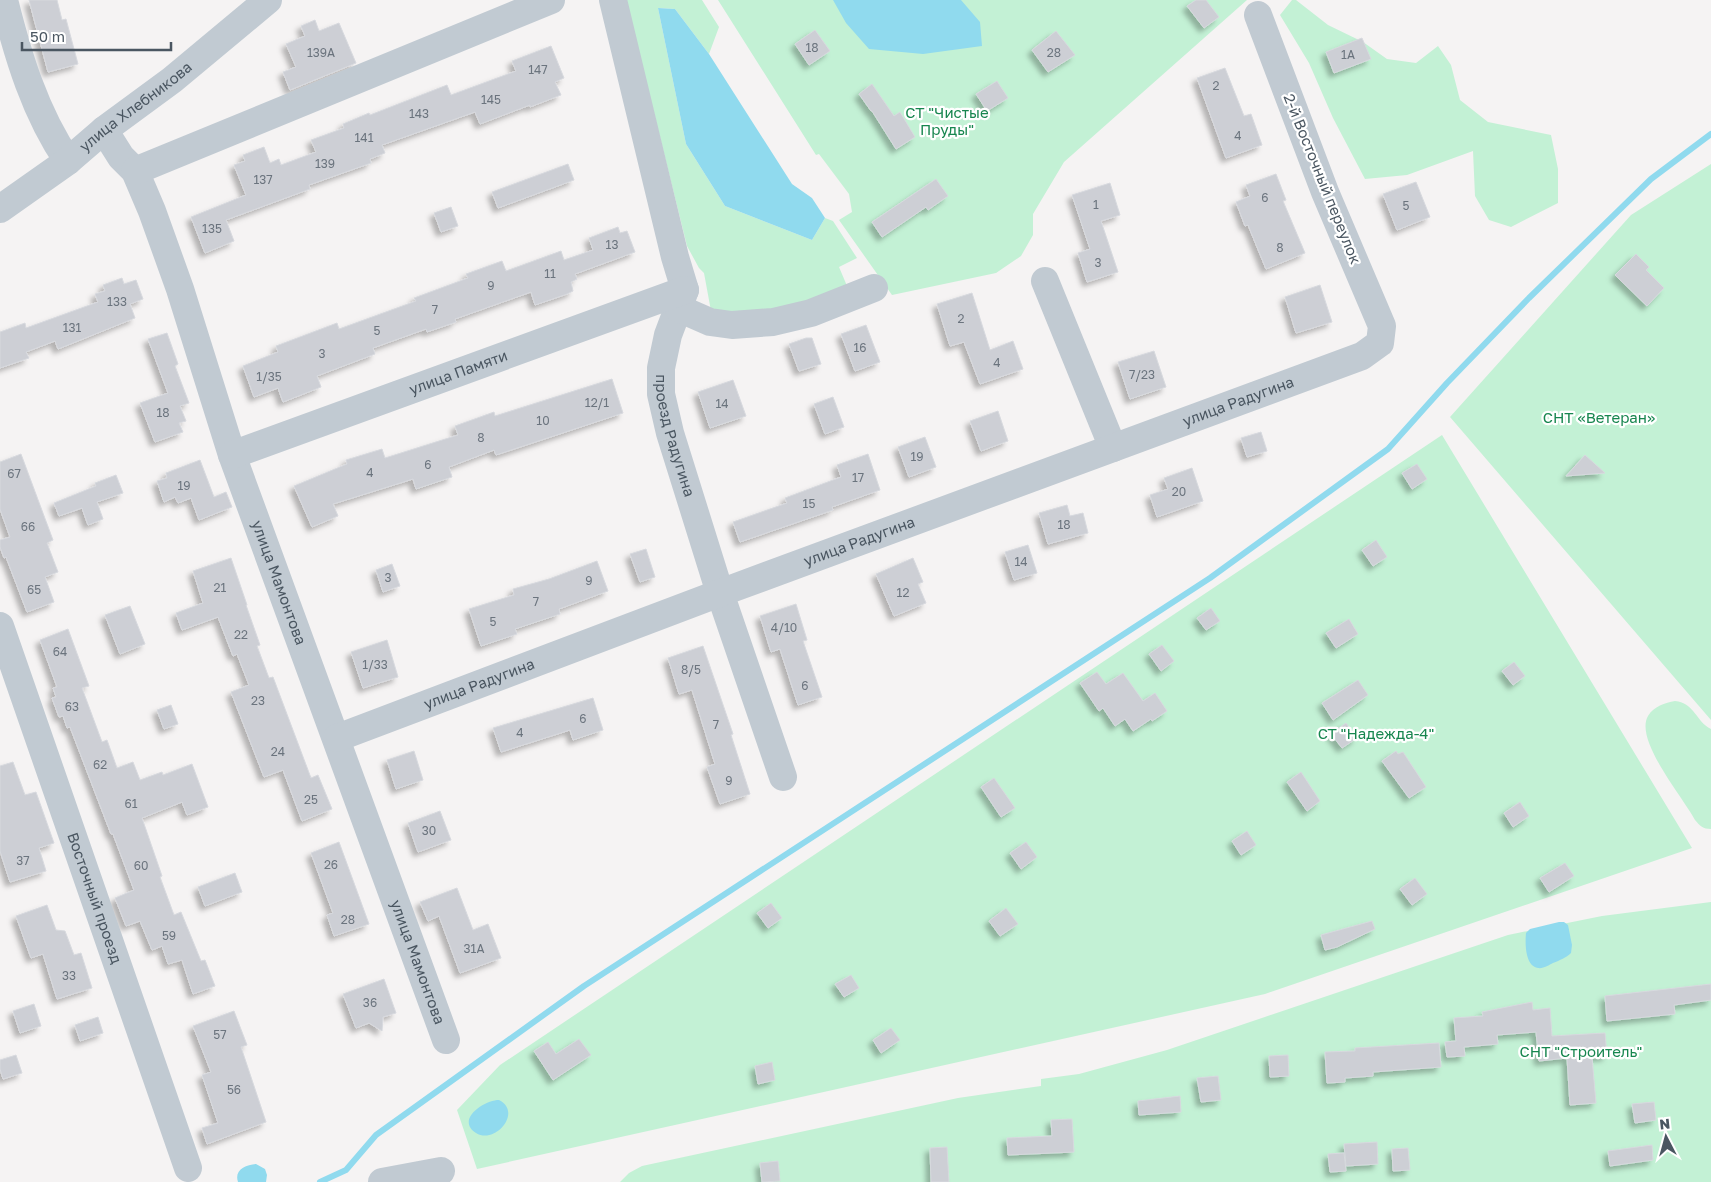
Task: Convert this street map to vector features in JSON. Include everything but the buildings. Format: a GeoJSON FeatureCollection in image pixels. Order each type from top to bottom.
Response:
{"type":"FeatureCollection","features":[{"type":"Feature","properties":{"kind":"street"},"geometry":{"type":"LineString","coordinates":[[4,0],[23,67],[40,113],[54,141],[68,161]]}},
{"type":"Feature","properties":{"kind":"street","name":"улица Хлебникова"},"geometry":{"type":"LineString","coordinates":[[0,209],[68,161],[104,130],[172,80],[268,0]]}},
{"type":"Feature","properties":{"kind":"street"},"geometry":{"type":"LineString","coordinates":[[135,171],[551,0]]}},
{"type":"Feature","properties":{"kind":"street"},"geometry":{"type":"LineString","coordinates":[[612,0],[673,248],[681,299],[710,322],[732,325],[773,322],[811,313],[874,288]]}},
{"type":"Feature","properties":{"kind":"street","name":"2-й Восточный переулок"},"geometry":{"type":"LineString","coordinates":[[1258,15],[1325,192],[1382,326],[1380,343]]}},
{"type":"Feature","properties":{"kind":"street","name":"улица Мамонтова"},"geometry":{"type":"LineString","coordinates":[[104,130],[121,157],[135,171],[180,289],[232,455],[446,1040]]}},
{"type":"Feature","properties":{"kind":"street"},"geometry":{"type":"LineString","coordinates":[[1045,281],[1113,448]]}},
{"type":"Feature","properties":{"kind":"street","name":"улица Памяти"},"geometry":{"type":"LineString","coordinates":[[232,455],[681,299]]}},
{"type":"Feature","properties":{"kind":"street","name":"проезд Радугина"},"geometry":{"type":"LineString","coordinates":[[681,299],[668,335],[661,368],[661,394],[670,433],[720,593],[783,777]]}},
{"type":"Feature","properties":{"kind":"street","name":"улица Радугина"},"geometry":{"type":"LineString","coordinates":[[336,738],[720,593],[1362,356],[1380,343]]}},
{"type":"Feature","properties":{"kind":"street","name":"Восточный проезд"},"geometry":{"type":"LineString","coordinates":[[0,626],[188,1168]]}},
{"type":"Feature","properties":{"kind":"street"},"geometry":{"type":"LineString","coordinates":[[382,1182],[442,1172]]}},
{"type":"Feature","properties":{"kind":"green space"},"geometry":{"type":"Polygon","coordinates":[[[626,0],[702,0],[719,27],[709,54],[675,9],[658,8],[686,144],[725,206],[812,240],[825,218],[833,221],[857,258],[839,267],[850,293],[753,317],[711,311],[704,273],[699,268],[687,246],[626,0]]]}},
{"type":"Feature","properties":{"kind":"green space","name":"СТ \"Чистые Пруды\""},"geometry":{"type":"Polygon","coordinates":[[[718,0],[1247,0],[1064,162],[1033,214],[1033,235],[1021,256],[996,273],[892,295],[839,220],[852,212],[849,194],[819,154],[816,155],[718,0]]]}},
{"type":"Feature","properties":{"kind":"green space"},"geometry":{"type":"Polygon","coordinates":[[[1292,0],[1296,0],[1328,25],[1363,42],[1387,59],[1416,63],[1438,46],[1451,65],[1460,100],[1488,122],[1551,135],[1558,169],[1558,203],[1511,227],[1489,220],[1475,196],[1473,151],[1407,175],[1365,179],[1333,118],[1309,63],[1280,15],[1292,0]]]}},
{"type":"Feature","properties":{"kind":"green space","name":"СНТ «Ветеран»"},"geometry":{"type":"Polygon","coordinates":[[[1711,164],[1711,720],[1450,417],[1631,215],[1711,164]]]}},
{"type":"Feature","properties":{"kind":"green space","name":"СТ \"Надежда-4\""},"geometry":{"type":"Polygon","coordinates":[[[1442,435],[1692,848],[1265,994],[477,1169],[457,1110],[500,1065],[1442,435]]]}},
{"type":"Feature","properties":{"kind":"green space"},"geometry":{"type":"Polygon","coordinates":[[[1675,701],[1687,705],[1711,729],[1711,829],[1702,827],[1695,820],[1662,768],[1648,739],[1646,726],[1650,713],[1657,707],[1675,701]]]}},
{"type":"Feature","properties":{"kind":"green space","name":"СНТ \"Строитель\""},"geometry":{"type":"Polygon","coordinates":[[[1711,902],[1711,1182],[620,1182],[629,1173],[642,1166],[958,1098],[1041,1086],[1041,1079],[1079,1074],[1167,1050],[1508,935],[1602,916],[1711,902]]]}},
{"type":"Feature","properties":{"kind":"water"},"geometry":{"type":"Polygon","coordinates":[[[833,0],[961,0],[980,22],[982,46],[923,54],[869,49],[846,23],[833,0]]]}},
{"type":"Feature","properties":{"kind":"water"},"geometry":{"type":"Polygon","coordinates":[[[658,8],[675,9],[709,54],[792,184],[812,198],[825,218],[812,240],[725,206],[686,144],[658,8]]]}},
{"type":"Feature","properties":{"kind":"water"},"geometry":{"type":"Polygon","coordinates":[[[1564,922],[1568,925],[1572,945],[1571,953],[1563,959],[1544,967],[1538,968],[1534,966],[1528,959],[1526,933],[1530,929],[1564,922]]]}},
{"type":"Feature","properties":{"kind":"water"},"geometry":{"type":"Polygon","coordinates":[[[499,1100],[506,1105],[508,1112],[504,1126],[491,1135],[483,1136],[470,1128],[470,1116],[474,1111],[487,1103],[499,1100]]]}},
{"type":"Feature","properties":{"kind":"water"},"geometry":{"type":"Polygon","coordinates":[[[256,1164],[265,1169],[267,1175],[266,1182],[238,1182],[237,1178],[241,1169],[256,1164]]]}},
{"type":"Feature","properties":{"kind":"waterway"},"geometry":{"type":"LineString","coordinates":[[320,1182],[346,1170],[376,1135],[584,986],[1210,578],[1388,449],[1447,383],[1529,298],[1651,179],[1711,134]]}}]}
